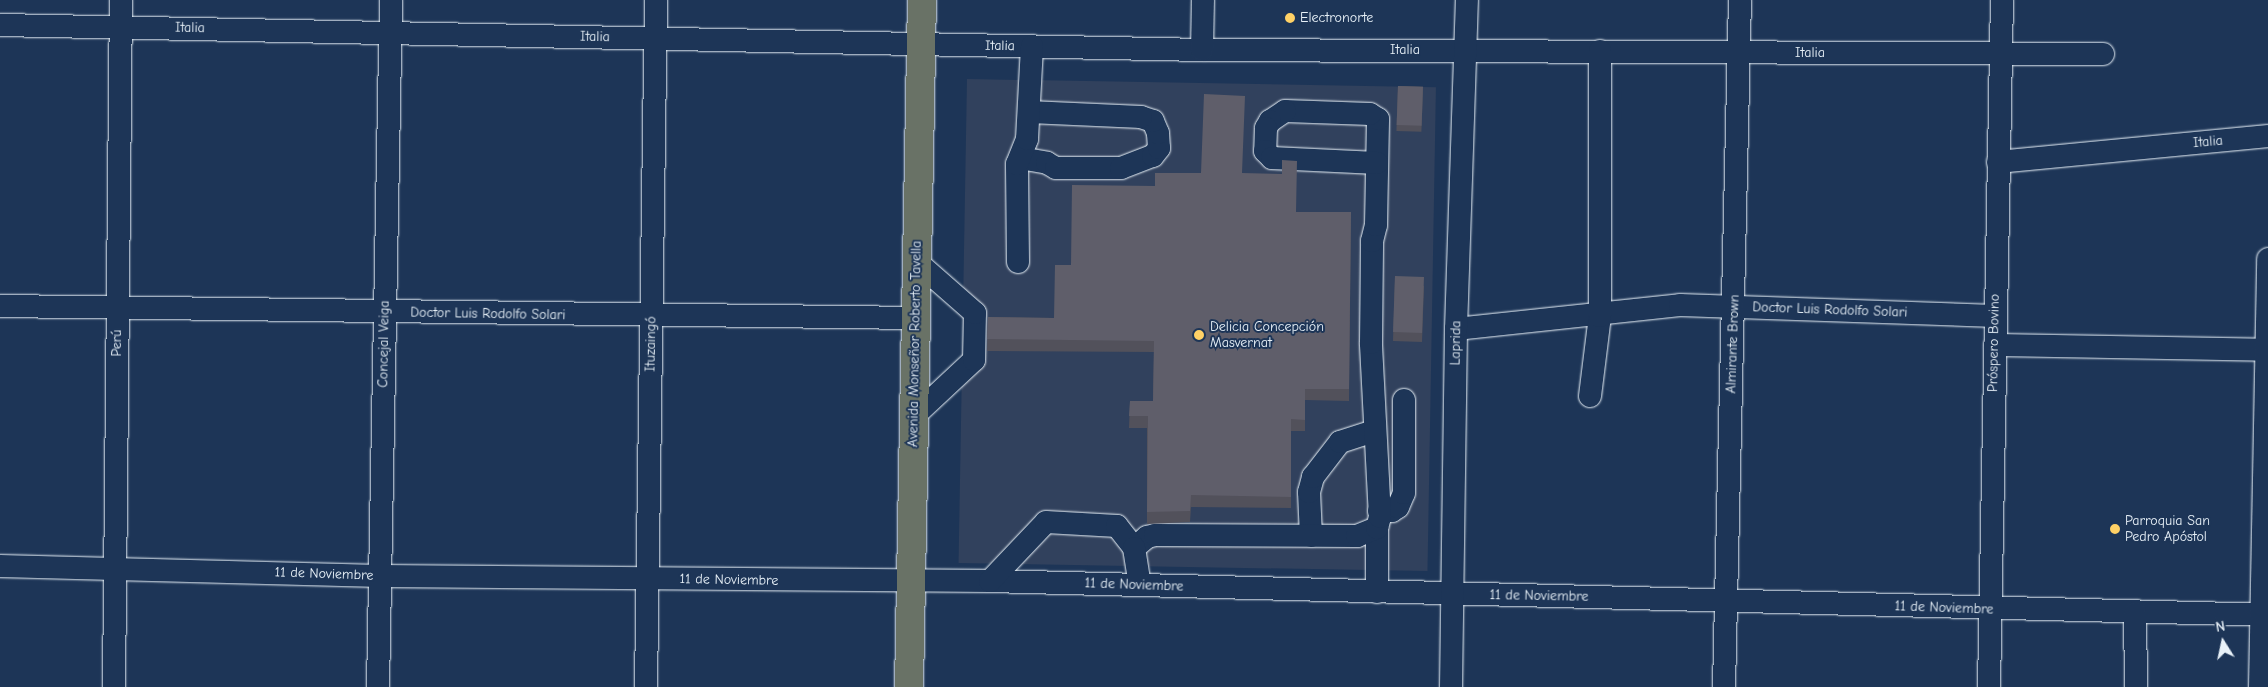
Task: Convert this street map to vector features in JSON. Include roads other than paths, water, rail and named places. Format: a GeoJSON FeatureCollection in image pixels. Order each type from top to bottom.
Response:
{"type":"FeatureCollection","features":[{"type":"Feature","properties":{"kind":"main road","name":"Avenida Monseñor Roberto Tavella"},"geometry":{"type":"LineString","coordinates":[[909,687],[922,0]]}},
{"type":"Feature","properties":{"kind":"street","name":"Perú"},"geometry":{"type":"LineString","coordinates":[[114,687],[121,0]]}},
{"type":"Feature","properties":{"kind":"street","name":"Concejal Veiga"},"geometry":{"type":"LineString","coordinates":[[378,687],[391,0]]}},
{"type":"Feature","properties":{"kind":"street","name":"Ituzaingó"},"geometry":{"type":"LineString","coordinates":[[646,687],[656,0]]}},
{"type":"Feature","properties":{"kind":"street"},"geometry":{"type":"LineString","coordinates":[[1202,50],[1203,0]]}},
{"type":"Feature","properties":{"kind":"street","name":"Laprida"},"geometry":{"type":"LineString","coordinates":[[1451,687],[1456,329],[1467,0]]}},
{"type":"Feature","properties":{"kind":"street","name":"Almirante Brown"},"geometry":{"type":"LineString","coordinates":[[1724,687],[1740,0]]}},
{"type":"Feature","properties":{"kind":"street","name":"Próspero Bovino"},"geometry":{"type":"LineString","coordinates":[[1989,687],[2002,0]]}},
{"type":"Feature","properties":{"kind":"street","name":"Italia"},"geometry":{"type":"LineString","coordinates":[[0,25],[1202,50],[2103,54]]}},
{"type":"Feature","properties":{"kind":"street"},"geometry":{"type":"LineString","coordinates":[[1018,262],[1020,158],[1027,139],[1032,46]]}},
{"type":"Feature","properties":{"kind":"street"},"geometry":{"type":"LineString","coordinates":[[1590,396],[1600,316],[1600,51]]}},
{"type":"Feature","properties":{"kind":"street"},"geometry":{"type":"LineString","coordinates":[[1378,163],[1272,158],[1265,151],[1266,128],[1270,120],[1285,111],[1370,114],[1378,119],[1378,163],[1376,225],[1372,241],[1378,592]]}},
{"type":"Feature","properties":{"kind":"street"},"geometry":{"type":"LineString","coordinates":[[1020,158],[1047,163],[1056,168],[1121,168],[1153,156],[1159,148],[1158,133],[1153,121],[1141,118],[1029,112]]}},
{"type":"Feature","properties":{"kind":"street","name":"Italia"},"geometry":{"type":"LineString","coordinates":[[1998,162],[2268,136]]}},
{"type":"Feature","properties":{"kind":"street"},"geometry":{"type":"LineString","coordinates":[[2260,687],[2265,615],[2268,259]]}},
{"type":"Feature","properties":{"kind":"street"},"geometry":{"type":"LineString","coordinates":[[914,416],[974,360],[975,313],[917,262]]}},
{"type":"Feature","properties":{"kind":"street","name":"Doctor Luis Rodolfo Solari"},"geometry":{"type":"LineString","coordinates":[[1456,329],[1600,316],[1680,305],[1995,316]]}},
{"type":"Feature","properties":{"kind":"street","name":"Doctor Luis Rodolfo Solari"},"geometry":{"type":"LineString","coordinates":[[0,306],[385,311],[651,317],[916,318]]}},
{"type":"Feature","properties":{"kind":"street"},"geometry":{"type":"LineString","coordinates":[[1995,345],[2267,350]]}},
{"type":"Feature","properties":{"kind":"street"},"geometry":{"type":"LineString","coordinates":[[1134,548],[1147,537],[1155,535],[1357,536],[1378,519],[1398,507],[1404,493],[1404,400]]}},
{"type":"Feature","properties":{"kind":"street"},"geometry":{"type":"LineString","coordinates":[[1311,536],[1310,492],[1313,476],[1340,442],[1374,430]]}},
{"type":"Feature","properties":{"kind":"street"},"geometry":{"type":"LineString","coordinates":[[990,581],[1046,522],[1117,526],[1134,548],[1140,585]]}},
{"type":"Feature","properties":{"kind":"street","name":"11 de Noviembre"},"geometry":{"type":"LineString","coordinates":[[0,566],[380,576],[910,582],[990,581],[1725,600],[1989,610],[2265,615]]}},
{"type":"Feature","properties":{"kind":"street"},"geometry":{"type":"LineString","coordinates":[[2135,613],[2136,687]]}},
{"type":"Feature","properties":{"kind":"place","name":"Electronorte"},"geometry":{"type":"Point","coordinates":[1290,18]}},
{"type":"Feature","properties":{"kind":"place","name":"Delicia Concepción Masvernat"},"geometry":{"type":"Point","coordinates":[1199,335]}},
{"type":"Feature","properties":{"kind":"place","name":"Parroquia San Pedro Apóstol"},"geometry":{"type":"Point","coordinates":[2115,529]}}]}
